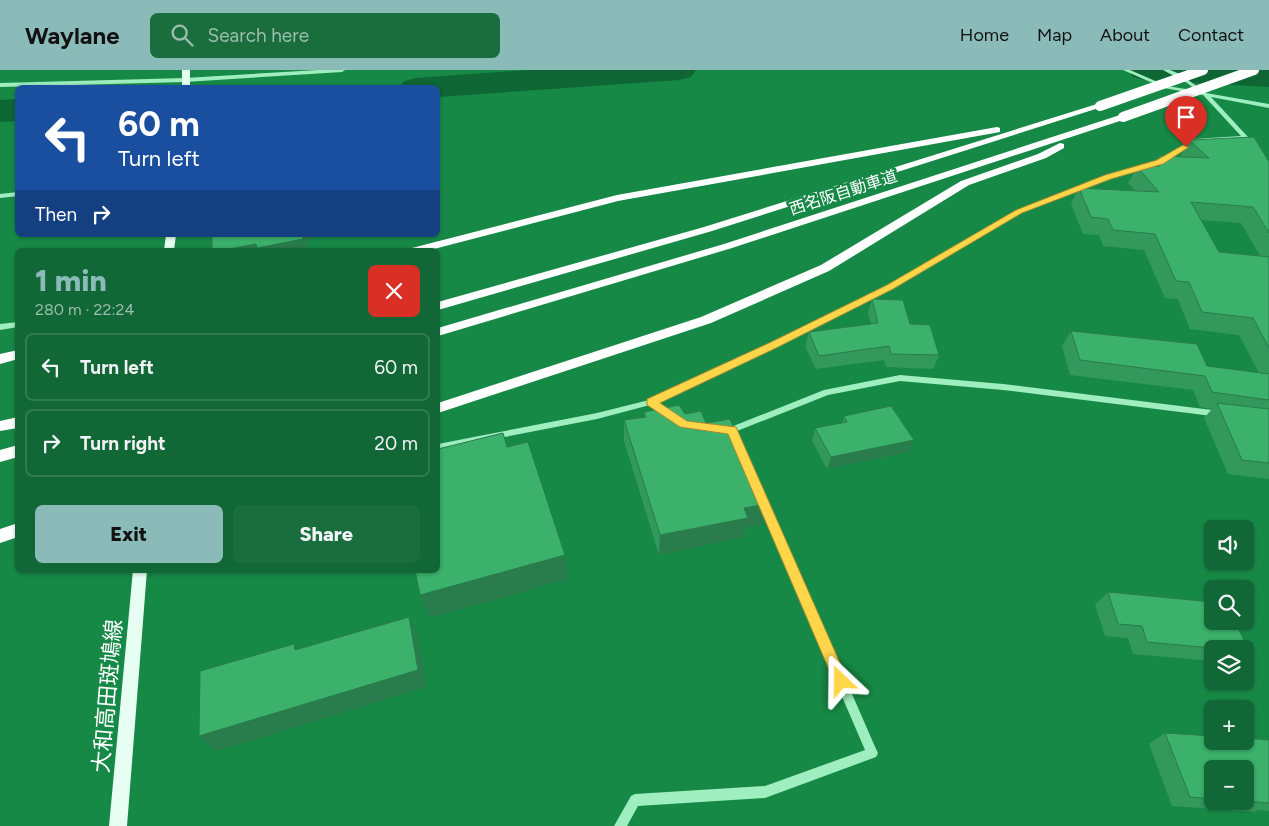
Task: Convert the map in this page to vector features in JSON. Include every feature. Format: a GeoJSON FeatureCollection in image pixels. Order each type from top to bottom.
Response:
{"type":"FeatureCollection","features":[{"type":"Feature","properties":{"kind":"highway","name":"西名阪自動車道"},"geometry":{"type":"LineString","coordinates":[[440,305],[708,229],[1100,106],[1203,70]]}},
{"type":"Feature","properties":{"kind":"highway","name":"西名阪自動車道"},"geometry":{"type":"LineString","coordinates":[[440,331],[728,246],[1089,130],[1254,70]]}},
{"type":"Feature","properties":{"kind":"highway"},"geometry":{"type":"LineString","coordinates":[[424,248],[617,198],[1052,120]]}},
{"type":"Feature","properties":{"kind":"highway"},"geometry":{"type":"LineString","coordinates":[[440,407],[706,320],[825,268],[965,183],[1042,156],[1089,130]]}},
{"type":"Feature","properties":{"kind":"highway"},"geometry":{"type":"LineString","coordinates":[[0,359],[15,355]]}},
{"type":"Feature","properties":{"kind":"highway"},"geometry":{"type":"LineString","coordinates":[[0,426],[15,423]]}},
{"type":"Feature","properties":{"kind":"highway"},"geometry":{"type":"LineString","coordinates":[[0,456],[15,452]]}},
{"type":"Feature","properties":{"kind":"highway"},"geometry":{"type":"LineString","coordinates":[[0,536],[15,531]]}},
{"type":"Feature","properties":{"kind":"main road"},"geometry":{"type":"LineString","coordinates":[[185,84],[186,70]]}},
{"type":"Feature","properties":{"kind":"main road","name":"大和高田斑鳩線"},"geometry":{"type":"LineString","coordinates":[[118,826],[140,573]]}},
{"type":"Feature","properties":{"kind":"street"},"geometry":{"type":"LineString","coordinates":[[92,85],[185,84],[342,70]]}},
{"type":"Feature","properties":{"kind":"street"},"geometry":{"type":"LineString","coordinates":[[1126,70],[1166,87],[1269,106]]}},
{"type":"Feature","properties":{"kind":"street"},"geometry":{"type":"LineString","coordinates":[[1166,70],[1176,73],[1204,94],[1252,144]]}},
{"type":"Feature","properties":{"kind":"street"},"geometry":{"type":"LineString","coordinates":[[0,86],[15,86]]}},
{"type":"Feature","properties":{"kind":"street"},"geometry":{"type":"LineString","coordinates":[[440,447],[597,416],[651,402],[773,346],[890,287],[1019,211],[1108,177],[1160,162],[1195,140],[1246,138]]}},
{"type":"Feature","properties":{"kind":"street"},"geometry":{"type":"LineString","coordinates":[[0,196],[15,194]]}},
{"type":"Feature","properties":{"kind":"street"},"geometry":{"type":"LineString","coordinates":[[0,327],[15,324]]}},
{"type":"Feature","properties":{"kind":"street"},"geometry":{"type":"LineString","coordinates":[[713,428],[734,435],[827,392],[900,378],[1003,387],[1228,415]]}},
{"type":"Feature","properties":{"kind":"street"},"geometry":{"type":"LineString","coordinates":[[651,402],[676,419]]}},
{"type":"Feature","properties":{"kind":"street"},"geometry":{"type":"LineString","coordinates":[[620,826],[635,800],[765,792],[872,753],[756,484]]}},
{"type":"Feature","properties":{"kind":"building"},"geometry":{"type":"Polygon","coordinates":[[[1254,137],[1269,162],[1269,233],[1253,207],[1191,202],[1219,252],[1269,257],[1269,348],[1253,318],[1202,312],[1189,282],[1176,281],[1155,234],[1113,230],[1108,219],[1091,217],[1079,188],[1159,192],[1137,167],[1160,166],[1155,159],[1160,159],[1158,156],[1209,158],[1189,140],[1254,137]]]}},
{"type":"Feature","properties":{"kind":"building"},"geometry":{"type":"Polygon","coordinates":[[[212,237],[303,237],[303,239],[257,248],[256,244],[235,248],[212,248],[212,237]]]}},
{"type":"Feature","properties":{"kind":"building"},"geometry":{"type":"Polygon","coordinates":[[[872,299],[903,300],[910,324],[930,325],[939,355],[891,354],[889,346],[819,356],[809,332],[878,323],[872,299]]]}},
{"type":"Feature","properties":{"kind":"building"},"geometry":{"type":"Polygon","coordinates":[[[1071,331],[1197,344],[1207,366],[1269,374],[1269,400],[1212,392],[1205,376],[1080,360],[1071,331]]]}},
{"type":"Feature","properties":{"kind":"building"},"geometry":{"type":"Polygon","coordinates":[[[1217,403],[1269,409],[1269,463],[1242,460],[1217,403]]]}},
{"type":"Feature","properties":{"kind":"building"},"geometry":{"type":"Polygon","coordinates":[[[679,405],[685,414],[701,411],[706,423],[730,419],[767,504],[744,508],[748,518],[660,535],[624,420],[646,417],[644,412],[679,405]]]}},
{"type":"Feature","properties":{"kind":"building"},"geometry":{"type":"Polygon","coordinates":[[[891,406],[914,440],[831,457],[815,428],[847,422],[844,416],[891,406]]]}},
{"type":"Feature","properties":{"kind":"building"},"geometry":{"type":"Polygon","coordinates":[[[503,433],[507,447],[528,442],[565,555],[420,595],[416,573],[440,573],[440,449],[503,433]]]}},
{"type":"Feature","properties":{"kind":"building"},"geometry":{"type":"Polygon","coordinates":[[[1108,592],[1204,601],[1204,630],[1239,630],[1244,640],[1204,640],[1204,647],[1147,642],[1142,626],[1118,624],[1108,592]]]}},
{"type":"Feature","properties":{"kind":"building"},"geometry":{"type":"Polygon","coordinates":[[[409,617],[418,670],[199,736],[200,671],[294,644],[295,650],[409,617]]]}},
{"type":"Feature","properties":{"kind":"building"},"geometry":{"type":"Polygon","coordinates":[[[1165,733],[1204,735],[1204,750],[1254,750],[1254,739],[1269,740],[1269,803],[1254,802],[1254,760],[1204,760],[1204,798],[1190,797],[1165,733]]]}},
{"type":"Feature","properties":{"kind":"waterway"},"geometry":{"type":"LineString","coordinates":[[440,86],[679,70]]}},
{"type":"Feature","properties":{"kind":"waterway"},"geometry":{"type":"LineString","coordinates":[[1145,70],[1269,77]]}},
{"type":"Feature","properties":{"kind":"waterway"},"geometry":{"type":"LineString","coordinates":[[0,111],[15,110]]}},
{"type":"Feature","properties":{"kind":"route"},"geometry":{"type":"LineString","coordinates":[[841,681],[732,430],[684,424],[651,402],[773,346],[890,287],[1019,211],[1108,177],[1160,162],[1186,147]]}}]}
